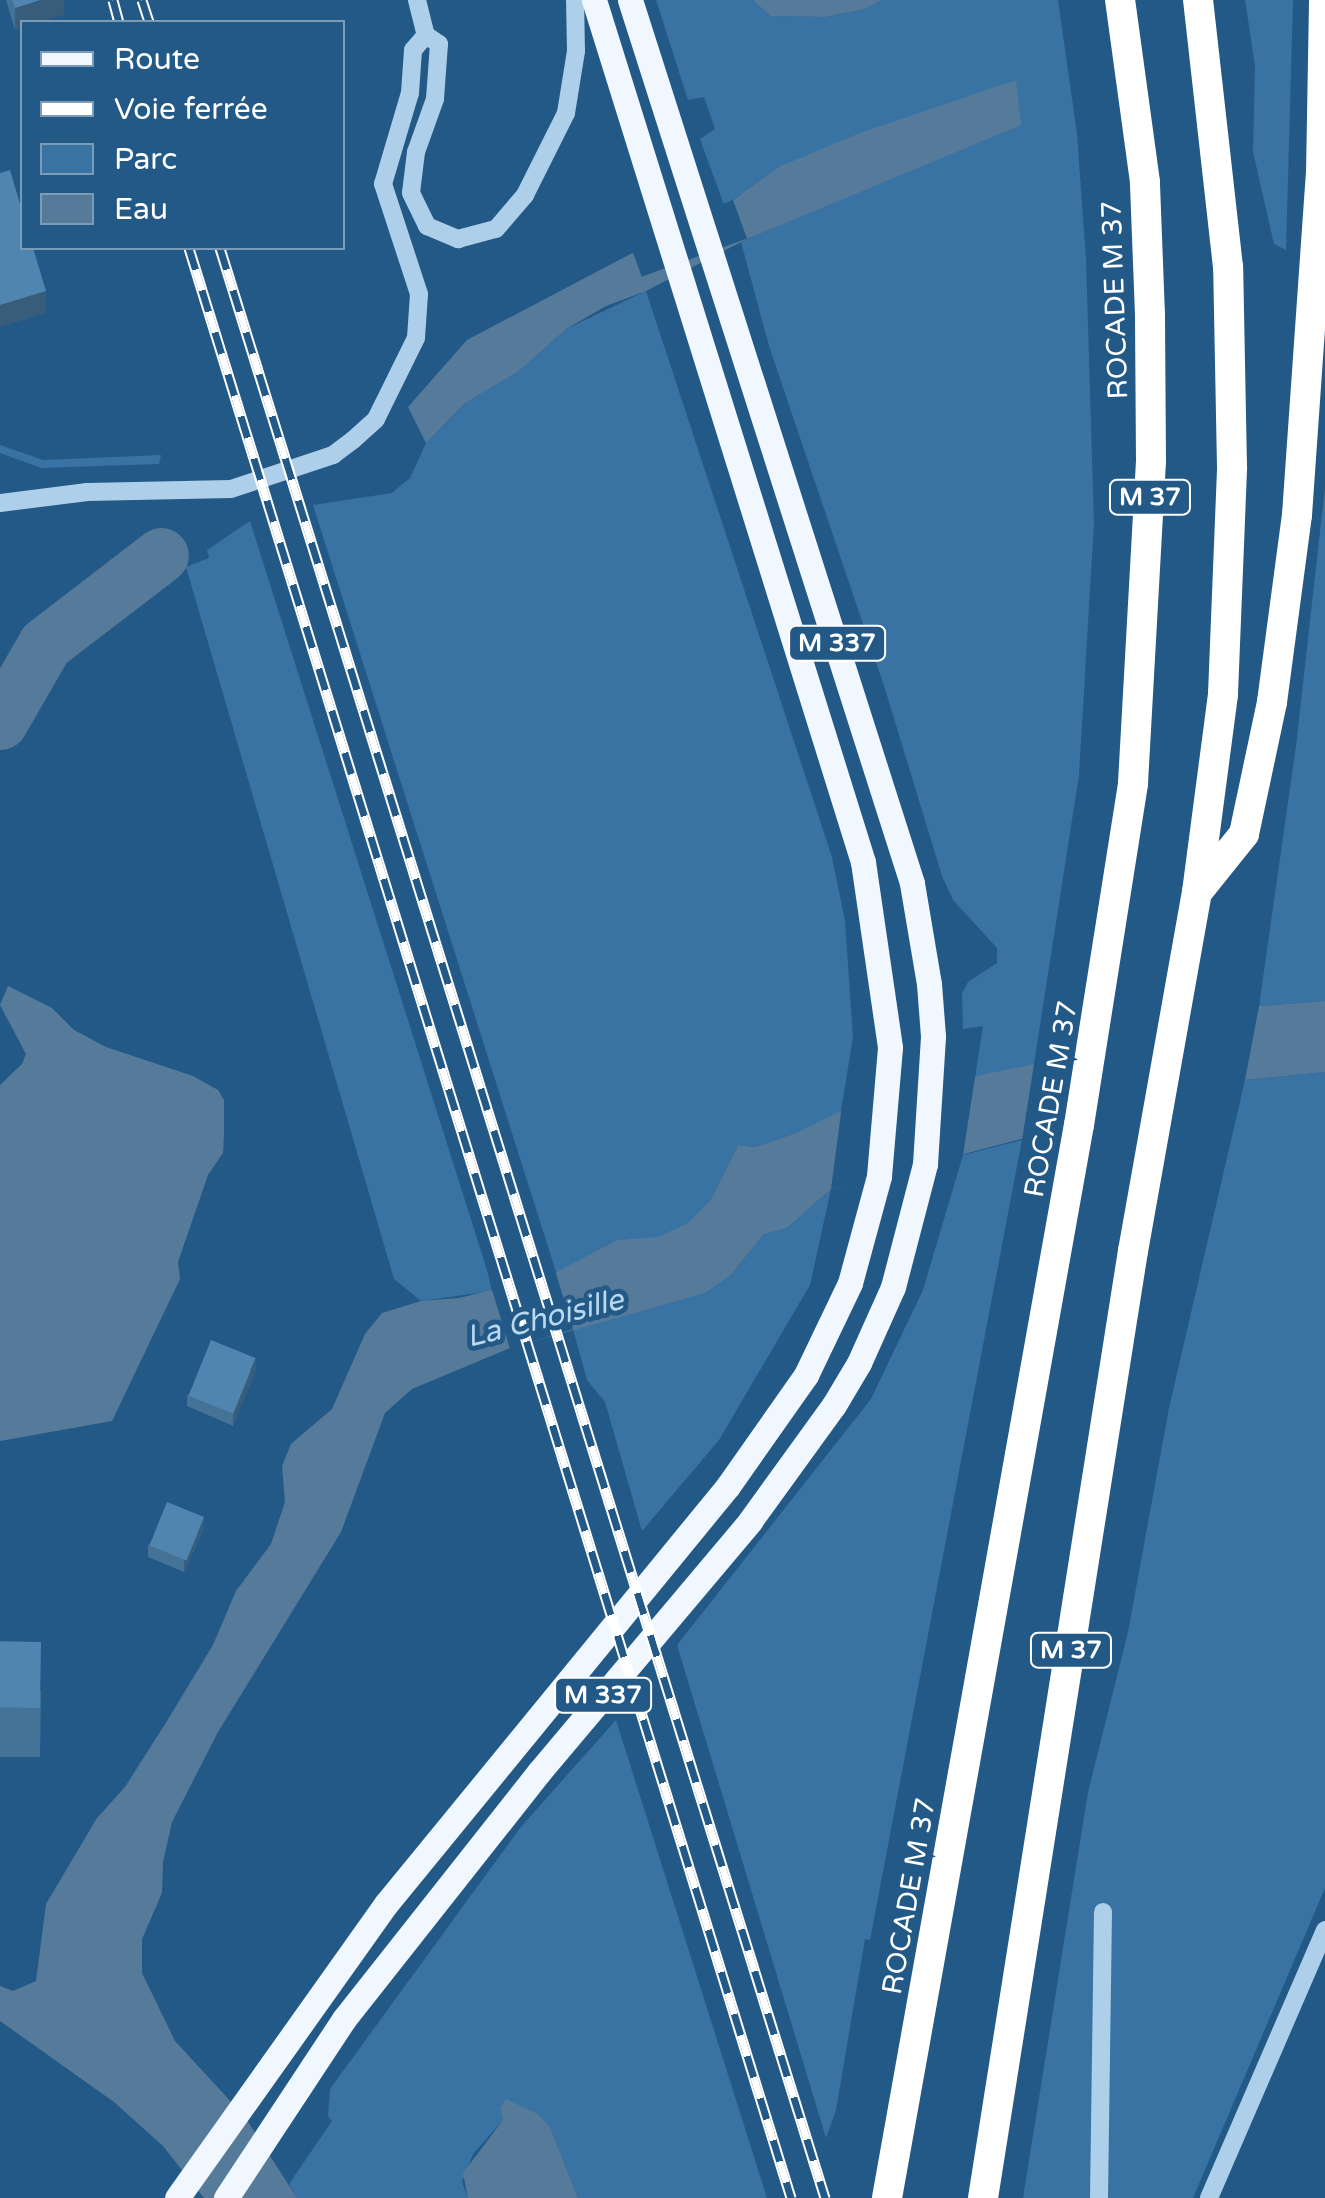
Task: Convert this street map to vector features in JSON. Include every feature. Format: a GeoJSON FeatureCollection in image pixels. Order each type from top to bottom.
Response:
{"type":"FeatureCollection","features":[{"type":"Feature","properties":{"kind":"highway","name":"ROCADE M 37"},"geometry":{"type":"LineString","coordinates":[[887,2198],[1079,1125],[1132,783],[1151,461],[1145,182],[1120,0]]}},
{"type":"Feature","properties":{"kind":"highway","name":"M 37"},"geometry":{"type":"LineString","coordinates":[[984,2198],[1197,892],[1223,694],[1232,467],[1228,267],[1198,0]]}},
{"type":"Feature","properties":{"kind":"highway"},"geometry":{"type":"LineString","coordinates":[[1197,892],[1244,834],[1272,702],[1298,496],[1321,174],[1324,0]]}},
{"type":"Feature","properties":{"kind":"main road","name":"M 337"},"geometry":{"type":"LineString","coordinates":[[177,2198],[386,1904],[728,1486],[806,1375],[850,1283],[879,1176],[890,1047],[863,862],[594,0]]}},
{"type":"Feature","properties":{"kind":"main road","name":"M 337"},"geometry":{"type":"LineString","coordinates":[[226,2198],[344,2019],[528,1786],[750,1520],[834,1404],[893,1287],[925,1164],[933,1036],[929,984],[912,882],[630,0]]}},
{"type":"Feature","properties":{"kind":"street"},"geometry":{"type":"LineString","coordinates":[[418,0],[426,35],[439,44],[435,98],[416,152],[412,193],[427,226],[458,239],[496,228],[525,195],[552,148],[573,78],[576,0]]}},
{"type":"Feature","properties":{"kind":"street"},"geometry":{"type":"LineString","coordinates":[[0,503],[87,492],[232,489],[333,455],[376,419],[416,338],[419,294],[383,184],[410,93],[413,50],[426,35]]}},
{"type":"Feature","properties":{"kind":"street"},"geometry":{"type":"LineString","coordinates":[[1099,2198],[1102,1912]]}},
{"type":"Feature","properties":{"kind":"street"},"geometry":{"type":"LineString","coordinates":[[1209,2198],[1325,1930]]}},
{"type":"Feature","properties":{"kind":"green space"},"geometry":{"type":"Polygon","coordinates":[[[656,0],[753,0],[770,16],[825,17],[865,9],[882,0],[1058,0],[1077,134],[1086,259],[1094,523],[1079,775],[1034,1064],[975,1077],[983,1026],[963,1029],[962,993],[968,982],[997,963],[997,948],[953,900],[942,876],[885,689],[769,346],[741,242],[868,186],[1016,80],[800,158],[724,205],[700,139],[715,129],[704,97],[688,100],[656,0]]]}},
{"type":"Feature","properties":{"kind":"green space"},"geometry":{"type":"Polygon","coordinates":[[[1245,0],[1293,0],[1286,250],[1274,244],[1253,152],[1255,66],[1245,0]]]}},
{"type":"Feature","properties":{"kind":"green space"},"geometry":{"type":"Polygon","coordinates":[[[646,291],[832,857],[845,921],[853,1037],[841,1111],[755,1147],[738,1145],[711,1199],[688,1223],[658,1238],[617,1240],[556,1272],[313,505],[392,493],[410,478],[426,443],[465,403],[518,372],[566,329],[646,291]]]}},
{"type":"Feature","properties":{"kind":"green space"},"geometry":{"type":"Polygon","coordinates":[[[0,445],[43,460],[161,455],[159,464],[41,468],[0,453],[0,445]]]}},
{"type":"Feature","properties":{"kind":"green space"},"geometry":{"type":"Polygon","coordinates":[[[1325,487],[1325,1001],[1259,1006],[1296,746],[1325,487]]]}},
{"type":"Feature","properties":{"kind":"green space"},"geometry":{"type":"Polygon","coordinates":[[[250,521],[492,1291],[421,1301],[394,1279],[186,567],[209,558],[207,550],[250,521]]]}},
{"type":"Feature","properties":{"kind":"green space"},"geometry":{"type":"Polygon","coordinates":[[[1325,1072],[1325,1888],[1193,2198],[1023,2198],[1088,1792],[1128,1632],[1169,1408],[1245,1080],[1325,1072]]]}},
{"type":"Feature","properties":{"kind":"green space"},"geometry":{"type":"Polygon","coordinates":[[[1022,1140],[870,1940],[865,1939],[836,2110],[826,2138],[677,1645],[871,1399],[923,1290],[963,1155],[1022,1140]]]}},
{"type":"Feature","properties":{"kind":"green space"},"geometry":{"type":"Polygon","coordinates":[[[831,1189],[810,1285],[719,1440],[642,1531],[605,1402],[587,1380],[573,1329],[705,1293],[731,1275],[764,1234],[787,1228],[831,1189]]]}},
{"type":"Feature","properties":{"kind":"green space"},"geometry":{"type":"Polygon","coordinates":[[[616,1720],[767,2198],[578,2198],[550,2127],[538,2114],[506,2100],[503,2120],[473,2154],[462,2182],[468,2198],[297,2198],[289,2184],[332,2121],[328,2116],[330,2089],[520,1828],[616,1720]]]}},
{"type":"Feature","properties":{"kind":"water"},"geometry":{"type":"Polygon","coordinates":[[[753,0],[882,0],[865,9],[825,17],[770,16],[753,0]]]}},
{"type":"Feature","properties":{"kind":"water"},"geometry":{"type":"Polygon","coordinates":[[[1016,80],[1021,125],[747,239],[646,291],[606,306],[566,329],[518,372],[465,403],[426,443],[408,407],[467,340],[733,200],[781,166],[860,133],[1016,80]]]}},
{"type":"Feature","properties":{"kind":"water"},"geometry":{"type":"Polygon","coordinates":[[[8,986],[52,1008],[74,1030],[106,1047],[193,1076],[218,1090],[224,1100],[224,1135],[223,1153],[208,1175],[178,1262],[180,1279],[112,1421],[0,1441],[0,1085],[22,1064],[26,1054],[0,1005],[8,986]]]}},
{"type":"Feature","properties":{"kind":"water","name":"La Choisille"},"geometry":{"type":"Polygon","coordinates":[[[1325,1001],[1325,1072],[1244,1080],[831,1189],[787,1228],[764,1234],[731,1275],[705,1293],[510,1348],[412,1389],[385,1413],[341,1532],[218,1732],[172,1822],[163,1862],[162,1893],[142,1939],[142,1973],[175,2041],[245,2117],[297,2198],[204,2198],[163,2146],[114,2102],[0,2021],[0,1986],[13,1991],[36,1981],[46,1904],[97,1818],[125,1787],[167,1721],[213,1645],[236,1591],[271,1544],[285,1502],[282,1466],[291,1444],[332,1409],[365,1334],[382,1313],[421,1301],[459,1298],[556,1272],[617,1240],[658,1237],[688,1223],[711,1199],[738,1145],[755,1147],[796,1133],[865,1099],[1034,1064],[1190,1020],[1259,1006],[1325,1001]]]}},
{"type":"Feature","properties":{"kind":"water"},"geometry":{"type":"Polygon","coordinates":[[[506,2099],[538,2114],[550,2127],[578,2198],[468,2198],[463,2173],[503,2120],[500,2108],[506,2099]]]}},
{"type":"Feature","properties":{"kind":"pier"},"geometry":{"type":"Polygon","coordinates":[[[733,200],[747,239],[642,277],[628,238],[733,200]]]}},
{"type":"Feature","properties":{"kind":"pier"},"geometry":{"type":"Polygon","coordinates":[[[1260,1001],[1245,1080],[1022,1140],[1035,1058],[1188,1015],[1260,1001]]]}},
{"type":"Feature","properties":{"kind":"pier"},"geometry":{"type":"Polygon","coordinates":[[[976,1071],[963,1155],[831,1189],[842,1105],[864,1094],[976,1071]]]}},
{"type":"Feature","properties":{"kind":"pier"},"geometry":{"type":"Polygon","coordinates":[[[554,1267],[573,1329],[510,1348],[491,1286],[554,1267]]]}},
{"type":"Feature","properties":{"kind":"building"},"geometry":{"type":"Polygon","coordinates":[[[12,0],[40,0],[15,8],[12,0]]]}},
{"type":"Feature","properties":{"kind":"building"},"geometry":{"type":"Polygon","coordinates":[[[10,170],[20,204],[20,250],[34,250],[46,291],[0,305],[0,173],[10,170]]]}},
{"type":"Feature","properties":{"kind":"building"},"geometry":{"type":"Polygon","coordinates":[[[211,1340],[256,1358],[233,1414],[189,1396],[211,1340]]]}},
{"type":"Feature","properties":{"kind":"building"},"geometry":{"type":"Polygon","coordinates":[[[167,1502],[204,1517],[186,1561],[149,1546],[167,1502]]]}},
{"type":"Feature","properties":{"kind":"building"},"geometry":{"type":"Polygon","coordinates":[[[0,1641],[41,1642],[40,1708],[0,1707],[0,1641]]]}},
{"type":"Feature","properties":{"kind":"waterway"},"geometry":{"type":"LineString","coordinates":[[0,722],[45,644],[161,555]]}},
{"type":"Feature","properties":{"kind":"railway"},"geometry":{"type":"LineString","coordinates":[[113,0],[118,20]]}},
{"type":"Feature","properties":{"kind":"railway"},"geometry":{"type":"LineString","coordinates":[[142,0],[148,20]]}},
{"type":"Feature","properties":{"kind":"railway"},"geometry":{"type":"LineString","coordinates":[[190,250],[791,2198]]}},
{"type":"Feature","properties":{"kind":"railway"},"geometry":{"type":"LineString","coordinates":[[221,250],[825,2198]]}}]}
